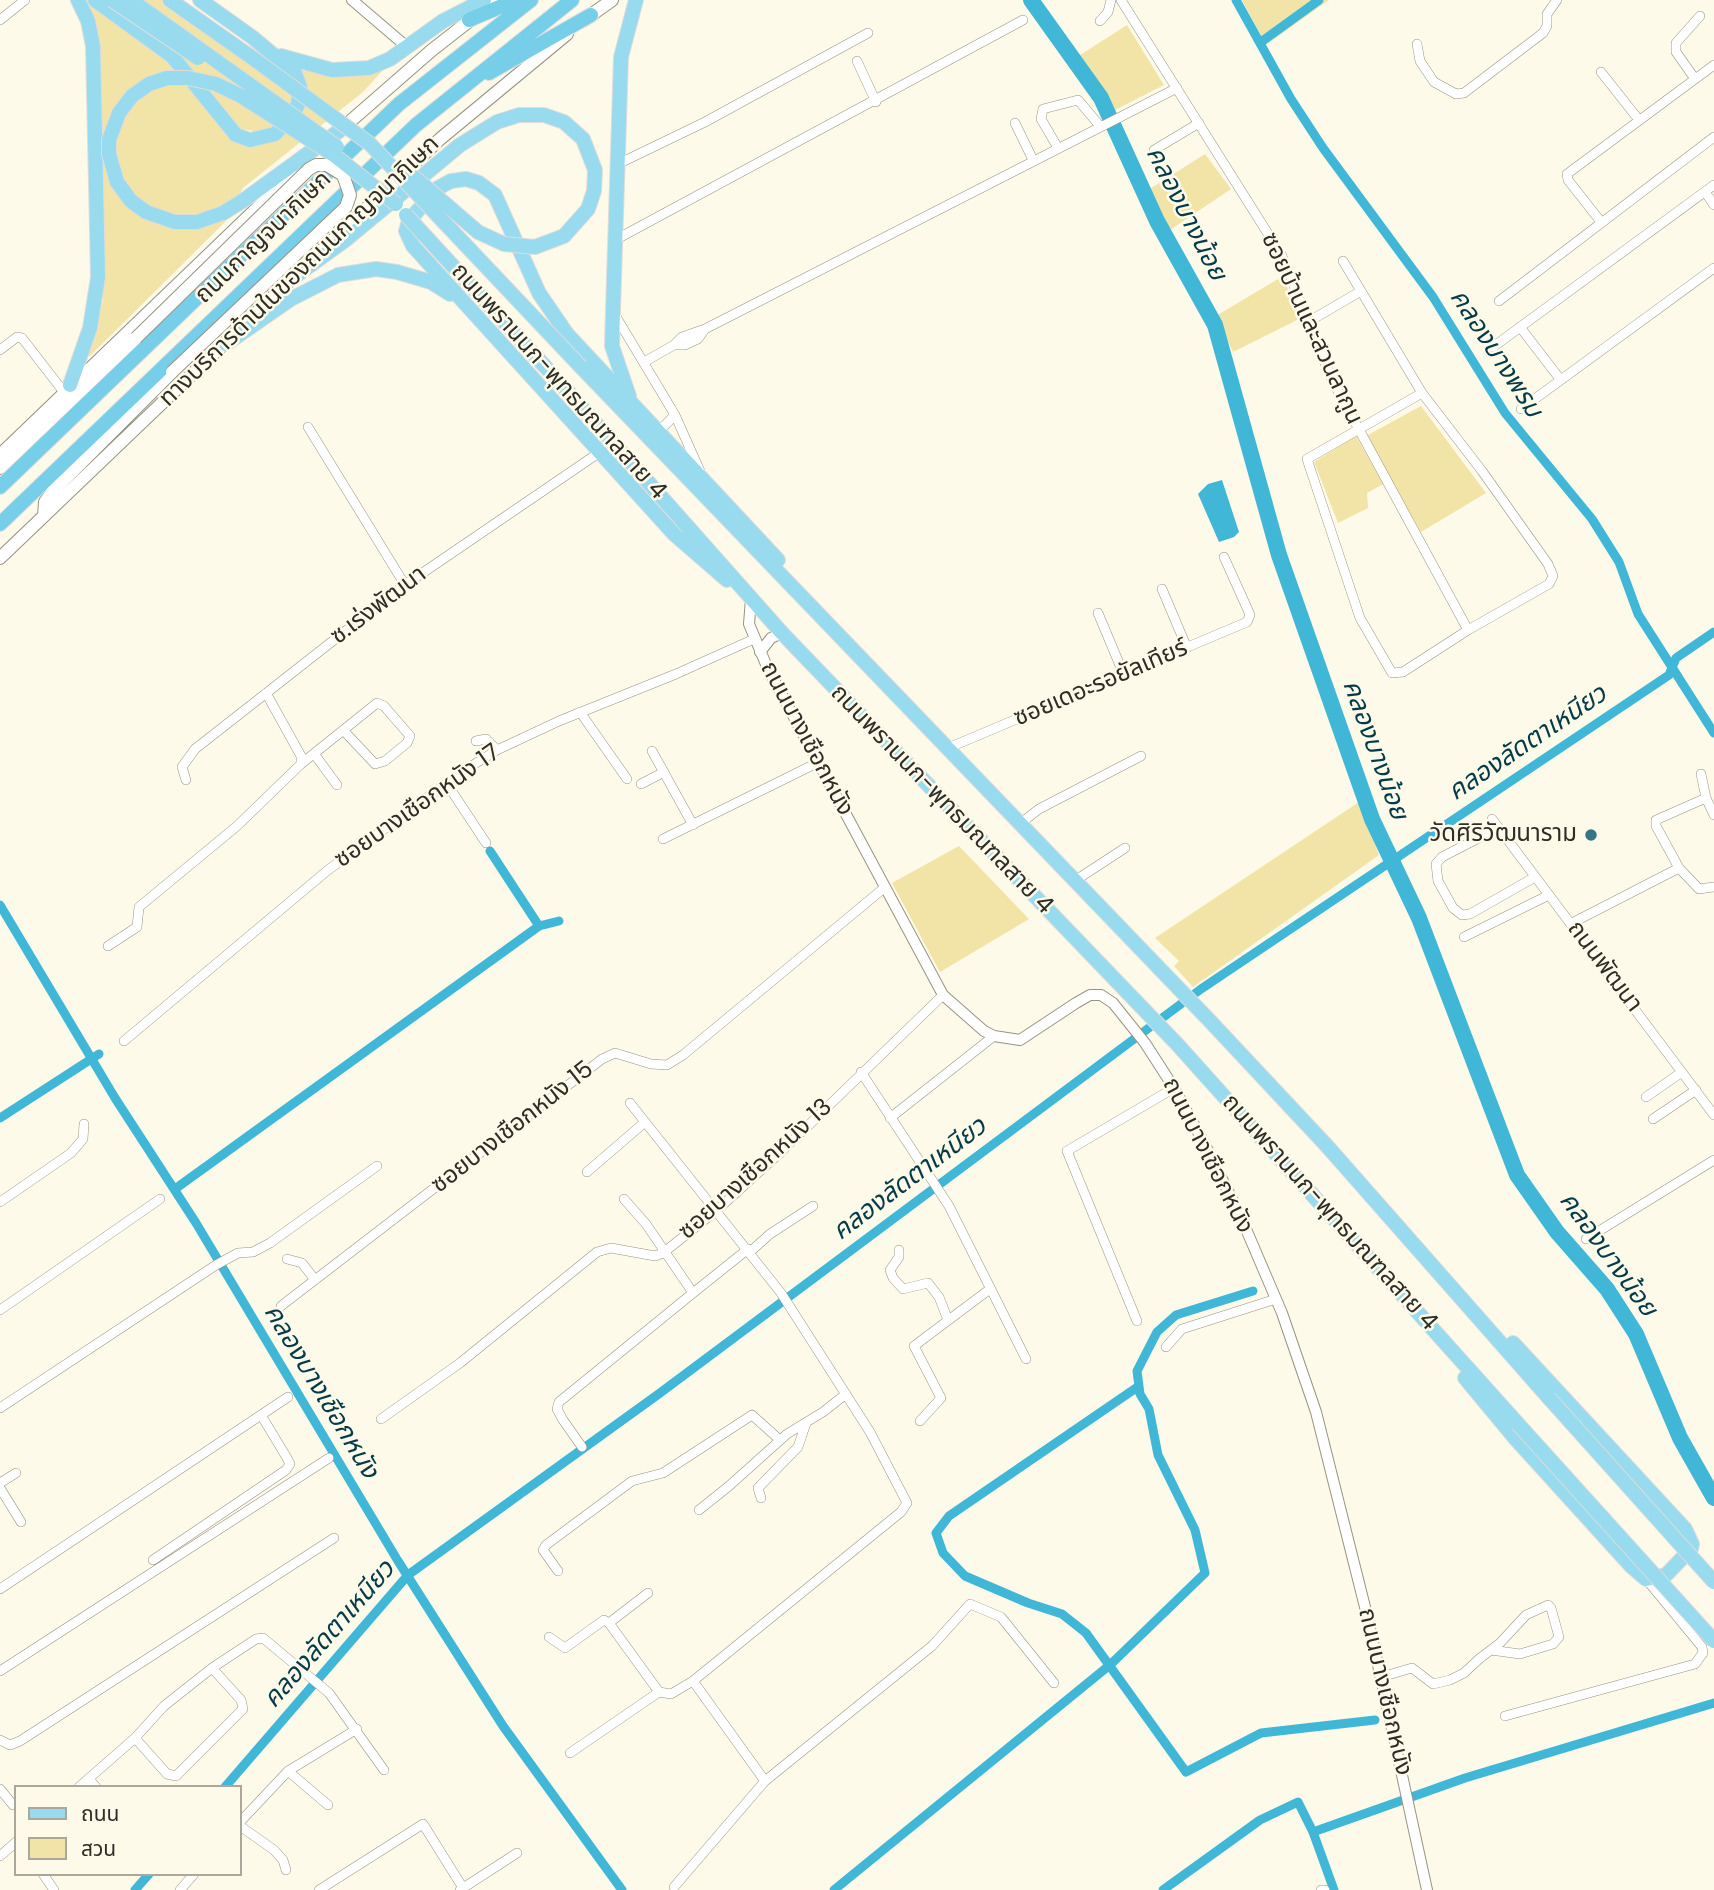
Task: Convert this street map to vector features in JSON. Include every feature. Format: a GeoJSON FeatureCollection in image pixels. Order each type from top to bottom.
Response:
{"type":"FeatureCollection","features":[{"type":"Feature","properties":{"kind":"highway"},"geometry":{"type":"LineString","coordinates":[[469,20],[516,0]]}},
{"type":"Feature","properties":{"kind":"highway","name":"ถนนกาญจนาภิเษก"},"geometry":{"type":"LineString","coordinates":[[0,487],[399,104],[531,0]]}},
{"type":"Feature","properties":{"kind":"highway","name":"ถนนกาญจนาภิเษก"},"geometry":{"type":"LineString","coordinates":[[0,524],[351,186],[474,76],[572,0]]}},
{"type":"Feature","properties":{"kind":"highway"},"geometry":{"type":"LineString","coordinates":[[474,76],[493,71],[591,15]]}},
{"type":"Feature","properties":{"kind":"main road"},"geometry":{"type":"LineString","coordinates":[[66,388],[90,328],[98,277],[93,46],[88,22],[78,0]]}},
{"type":"Feature","properties":{"kind":"main road"},"geometry":{"type":"LineString","coordinates":[[95,0],[172,56],[223,122],[242,138],[258,140],[275,134],[293,115],[298,104],[300,87],[295,73],[200,0]]}},
{"type":"Feature","properties":{"kind":"main road"},"geometry":{"type":"LineString","coordinates":[[112,0],[299,125],[396,204]]}},
{"type":"Feature","properties":{"kind":"main road","name":"ถนนพรานนก-พุทธมณฑลสาย 4"},"geometry":{"type":"LineString","coordinates":[[131,0],[317,131],[396,204],[782,633],[1177,1044],[1714,1641]]}},
{"type":"Feature","properties":{"kind":"main road","name":"ถนนพรานนก-พุทธมณฑลสาย 4"},"geometry":{"type":"LineString","coordinates":[[170,0],[370,144],[847,646],[1209,1020],[1463,1299],[1714,1582]]}},
{"type":"Feature","properties":{"kind":"main road"},"geometry":{"type":"LineString","coordinates":[[184,0],[254,59]]}},
{"type":"Feature","properties":{"kind":"main road"},"geometry":{"type":"LineString","coordinates":[[267,50],[299,63],[344,70],[380,64],[443,21],[484,0]]}},
{"type":"Feature","properties":{"kind":"main road"},"geometry":{"type":"LineString","coordinates":[[0,455],[66,388],[339,131],[496,0]]}},
{"type":"Feature","properties":{"kind":"main road","name":"ทางบริการด้านในของถนนกาญจนาภิเษก"},"geometry":{"type":"LineString","coordinates":[[0,558],[440,139],[612,0]]}},
{"type":"Feature","properties":{"kind":"main road"},"geometry":{"type":"LineString","coordinates":[[636,0],[621,57],[612,346],[630,398],[641,414]]}},
{"type":"Feature","properties":{"kind":"main road"},"geometry":{"type":"LineString","coordinates":[[339,131],[244,201],[223,213],[197,222],[175,222],[146,212],[131,201],[117,182],[109,154],[109,140],[119,113],[132,96],[149,84],[178,77],[207,81],[232,91],[352,169]]}},
{"type":"Feature","properties":{"kind":"main road"},"geometry":{"type":"LineString","coordinates":[[294,277],[344,241],[460,145],[496,122],[519,115],[544,115],[564,122],[583,139],[595,170],[594,191],[584,216],[573,229],[556,240],[525,248],[504,244],[478,232],[370,144]]}},
{"type":"Feature","properties":{"kind":"main road"},"geometry":{"type":"LineString","coordinates":[[0,468],[309,169],[316,165],[327,165],[343,175],[350,195],[346,207],[172,372],[53,491],[46,502],[44,516]]}},
{"type":"Feature","properties":{"kind":"main road"},"geometry":{"type":"LineString","coordinates":[[738,585],[716,573],[690,550],[413,246],[406,231],[409,221],[436,189],[458,180],[479,183],[495,195],[532,279],[552,314],[797,581],[847,646]]}},
{"type":"Feature","properties":{"kind":"main road"},"geometry":{"type":"LineString","coordinates":[[226,344],[317,285],[358,271],[376,269],[415,276],[445,289],[471,309]]}},
{"type":"Feature","properties":{"kind":"main road"},"geometry":{"type":"LineString","coordinates":[[1402,1293],[1429,1335],[1514,1437],[1646,1579],[1666,1575],[1691,1549],[1692,1544],[1685,1529],[1500,1329],[1463,1299]]}},
{"type":"Feature","properties":{"kind":"street"},"geometry":{"type":"LineString","coordinates":[[0,20],[25,0]]}},
{"type":"Feature","properties":{"kind":"street"},"geometry":{"type":"LineString","coordinates":[[352,0],[407,47]]}},
{"type":"Feature","properties":{"kind":"street"},"geometry":{"type":"LineString","coordinates":[[1100,21],[1108,12],[1111,0]]}},
{"type":"Feature","properties":{"kind":"street","name":"ซอยบ้านและสวนลากูน"},"geometry":{"type":"LineString","coordinates":[[1121,0],[1282,256],[1331,378],[1468,629]]}},
{"type":"Feature","properties":{"kind":"street"},"geometry":{"type":"LineString","coordinates":[[1417,44],[1420,61],[1434,82],[1456,93],[1464,93],[1543,33],[1547,26],[1547,13],[1557,0]]}},
{"type":"Feature","properties":{"kind":"street"},"geometry":{"type":"LineString","coordinates":[[1695,79],[1676,52],[1676,43],[1700,16]]}},
{"type":"Feature","properties":{"kind":"street"},"geometry":{"type":"LineString","coordinates":[[615,240],[876,102],[1023,20]]}},
{"type":"Feature","properties":{"kind":"street"},"geometry":{"type":"LineString","coordinates":[[618,164],[705,122],[868,33]]}},
{"type":"Feature","properties":{"kind":"street"},"geometry":{"type":"LineString","coordinates":[[857,61],[876,102]]}},
{"type":"Feature","properties":{"kind":"street"},"geometry":{"type":"LineString","coordinates":[[1601,222],[1568,180],[1567,174],[1714,65]]}},
{"type":"Feature","properties":{"kind":"street"},"geometry":{"type":"LineString","coordinates":[[1601,72],[1639,120]]}},
{"type":"Feature","properties":{"kind":"street"},"geometry":{"type":"LineString","coordinates":[[644,362],[674,345],[685,345],[698,339],[705,330],[1177,88]]}},
{"type":"Feature","properties":{"kind":"street"},"geometry":{"type":"LineString","coordinates":[[1058,148],[1041,119],[1043,109],[1079,100],[1104,124]]}},
{"type":"Feature","properties":{"kind":"street"},"geometry":{"type":"LineString","coordinates":[[1154,150],[1199,123]]}},
{"type":"Feature","properties":{"kind":"street"},"geometry":{"type":"LineString","coordinates":[[1015,124],[1032,160]]}},
{"type":"Feature","properties":{"kind":"street"},"geometry":{"type":"LineString","coordinates":[[1499,301],[1714,137]]}},
{"type":"Feature","properties":{"kind":"street"},"geometry":{"type":"LineString","coordinates":[[1493,347],[1714,185]]}},
{"type":"Feature","properties":{"kind":"street"},"geometry":{"type":"LineString","coordinates":[[1704,192],[1714,205]]}},
{"type":"Feature","properties":{"kind":"street"},"geometry":{"type":"LineString","coordinates":[[1343,261],[1422,393],[1552,570],[1549,584],[1468,629],[1403,672],[1392,673],[1383,662],[1360,618],[1307,459],[1422,393]]}},
{"type":"Feature","properties":{"kind":"street"},"geometry":{"type":"LineString","coordinates":[[1521,409],[1714,268]]}},
{"type":"Feature","properties":{"kind":"street"},"geometry":{"type":"LineString","coordinates":[[1308,322],[1362,291]]}},
{"type":"Feature","properties":{"kind":"street"},"geometry":{"type":"LineString","coordinates":[[613,310],[675,415],[703,479]]}},
{"type":"Feature","properties":{"kind":"street"},"geometry":{"type":"LineString","coordinates":[[1520,327],[1560,379]]}},
{"type":"Feature","properties":{"kind":"street"},"geometry":{"type":"LineString","coordinates":[[0,350],[17,337],[22,338],[66,388]]}},
{"type":"Feature","properties":{"kind":"street"},"geometry":{"type":"LineString","coordinates":[[658,432],[675,415]]}},
{"type":"Feature","properties":{"kind":"street"},"geometry":{"type":"LineString","coordinates":[[308,427],[405,585]]}},
{"type":"Feature","properties":{"kind":"street","name":"ซ.เร่งพัฒนา"},"geometry":{"type":"LineString","coordinates":[[186,779],[182,766],[192,752],[266,693],[405,585],[600,452]]}},
{"type":"Feature","properties":{"kind":"street","name":"ซอยเดอะรอยัลเทียร์"},"geometry":{"type":"LineString","coordinates":[[948,748],[1247,622],[1250,615],[1224,557]]}},
{"type":"Feature","properties":{"kind":"street"},"geometry":{"type":"LineString","coordinates":[[1162,589],[1187,648]]}},
{"type":"Feature","properties":{"kind":"street","name":"ถนนบางเชือกหนัง"},"geometry":{"type":"LineString","coordinates":[[751,599],[749,624],[760,652],[943,995],[994,1036],[1020,1040],[1090,995],[1101,995],[1113,1003],[1132,1026],[1174,1088],[1240,1215],[1276,1299],[1316,1412],[1381,1676],[1427,1890]]}},
{"type":"Feature","properties":{"kind":"street"},"geometry":{"type":"LineString","coordinates":[[1098,614],[1124,675]]}},
{"type":"Feature","properties":{"kind":"street","name":"ถนนบางเชือกหนัง"},"geometry":{"type":"LineString","coordinates":[[760,652],[771,638],[782,633]]}},
{"type":"Feature","properties":{"kind":"street","name":"ซอยบางเชือกหนัง 17"},"geometry":{"type":"LineString","coordinates":[[124,1041],[328,870],[497,750],[754,639]]}},
{"type":"Feature","properties":{"kind":"street"},"geometry":{"type":"LineString","coordinates":[[266,693],[301,756],[300,764]]}},
{"type":"Feature","properties":{"kind":"street"},"geometry":{"type":"LineString","coordinates":[[108,946],[137,926],[139,907],[237,826],[300,764],[380,703],[410,736],[407,743],[385,761],[375,764],[344,731]]}},
{"type":"Feature","properties":{"kind":"street"},"geometry":{"type":"LineString","coordinates":[[580,712],[627,779]]}},
{"type":"Feature","properties":{"kind":"street"},"geometry":{"type":"LineString","coordinates":[[476,741],[486,739],[497,750]]}},
{"type":"Feature","properties":{"kind":"street"},"geometry":{"type":"LineString","coordinates":[[652,751],[693,825]]}},
{"type":"Feature","properties":{"kind":"street"},"geometry":{"type":"LineString","coordinates":[[314,755],[337,785]]}},
{"type":"Feature","properties":{"kind":"street"},"geometry":{"type":"LineString","coordinates":[[1021,823],[1039,809],[1141,756]]}},
{"type":"Feature","properties":{"kind":"street"},"geometry":{"type":"LineString","coordinates":[[663,839],[819,762]]}},
{"type":"Feature","properties":{"kind":"street"},"geometry":{"type":"LineString","coordinates":[[641,784],[664,772]]}},
{"type":"Feature","properties":{"kind":"street"},"geometry":{"type":"LineString","coordinates":[[1701,774],[1706,798],[1714,815]]}},
{"type":"Feature","properties":{"kind":"street"},"geometry":{"type":"LineString","coordinates":[[447,784],[486,843]]}},
{"type":"Feature","properties":{"kind":"street"},"geometry":{"type":"LineString","coordinates":[[1706,798],[1656,820],[1656,826],[1679,868],[1699,889],[1714,887]]}},
{"type":"Feature","properties":{"kind":"street","name":"ถนนพัฒนา"},"geometry":{"type":"LineString","coordinates":[[1492,819],[1714,1115]]}},
{"type":"Feature","properties":{"kind":"street"},"geometry":{"type":"LineString","coordinates":[[1498,828],[1442,857],[1436,864],[1438,881],[1453,908],[1462,915],[1471,914],[1535,877]]}},
{"type":"Feature","properties":{"kind":"street"},"geometry":{"type":"LineString","coordinates":[[1076,880],[1125,848]]}},
{"type":"Feature","properties":{"kind":"street"},"geometry":{"type":"LineString","coordinates":[[1572,923],[1679,868]]}},
{"type":"Feature","properties":{"kind":"street","name":"ซอยบางเชือกหนัง 15"},"geometry":{"type":"LineString","coordinates":[[281,1306],[602,1059],[615,1053],[651,1064],[667,1065],[683,1055],[884,888]]}},
{"type":"Feature","properties":{"kind":"street"},"geometry":{"type":"LineString","coordinates":[[1464,937],[1549,895]]}},
{"type":"Feature","properties":{"kind":"street","name":"ซอยบางเชือกหนัง 13"},"geometry":{"type":"LineString","coordinates":[[381,1419],[460,1363],[597,1252],[611,1248],[655,1256],[663,1252],[717,1210],[943,995]]}},
{"type":"Feature","properties":{"kind":"street"},"geometry":{"type":"LineString","coordinates":[[890,1118],[994,1036]]}},
{"type":"Feature","properties":{"kind":"street"},"geometry":{"type":"LineString","coordinates":[[861,1072],[940,1191],[1026,1359]]}},
{"type":"Feature","properties":{"kind":"street"},"geometry":{"type":"LineString","coordinates":[[1646,1097],[1682,1072]]}},
{"type":"Feature","properties":{"kind":"street"},"geometry":{"type":"LineString","coordinates":[[1136,1321],[1067,1151],[1174,1088]]}},
{"type":"Feature","properties":{"kind":"street"},"geometry":{"type":"LineString","coordinates":[[1653,1119],[1696,1090]]}},
{"type":"Feature","properties":{"kind":"street"},"geometry":{"type":"LineString","coordinates":[[549,1637],[565,1648],[604,1620],[609,1622],[659,1692],[671,1695],[693,1681],[905,1508],[907,1497],[794,1311],[750,1250],[630,1103]]}},
{"type":"Feature","properties":{"kind":"street"},"geometry":{"type":"LineString","coordinates":[[587,1172],[645,1122]]}},
{"type":"Feature","properties":{"kind":"street"},"geometry":{"type":"LineString","coordinates":[[0,1202],[71,1153],[83,1139],[84,1124]]}},
{"type":"Feature","properties":{"kind":"street"},"geometry":{"type":"LineString","coordinates":[[1586,1240],[1714,1160]]}},
{"type":"Feature","properties":{"kind":"street"},"geometry":{"type":"LineString","coordinates":[[0,1408],[229,1257],[259,1250],[377,1166]]}},
{"type":"Feature","properties":{"kind":"street"},"geometry":{"type":"LineString","coordinates":[[0,1310],[160,1199]]}},
{"type":"Feature","properties":{"kind":"street"},"geometry":{"type":"LineString","coordinates":[[624,1199],[646,1224],[692,1293]]}},
{"type":"Feature","properties":{"kind":"street"},"geometry":{"type":"LineString","coordinates":[[582,1447],[563,1420],[558,1409],[559,1402],[692,1293],[770,1234],[813,1206]]}},
{"type":"Feature","properties":{"kind":"street"},"geometry":{"type":"LineString","coordinates":[[899,1250],[899,1257],[890,1270],[893,1278],[904,1289],[920,1282],[928,1283],[939,1297],[948,1320]]}},
{"type":"Feature","properties":{"kind":"street"},"geometry":{"type":"LineString","coordinates":[[287,1259],[302,1263],[315,1280]]}},
{"type":"Feature","properties":{"kind":"street"},"geometry":{"type":"LineString","coordinates":[[920,1420],[941,1398],[914,1346],[990,1289]]}},
{"type":"Feature","properties":{"kind":"street"},"geometry":{"type":"LineString","coordinates":[[1166,1347],[1182,1329],[1276,1299]]}},
{"type":"Feature","properties":{"kind":"street"},"geometry":{"type":"LineString","coordinates":[[698,1510],[780,1440],[846,1394]]}},
{"type":"Feature","properties":{"kind":"street"},"geometry":{"type":"LineString","coordinates":[[0,1589],[288,1397]]}},
{"type":"Feature","properties":{"kind":"street"},"geometry":{"type":"LineString","coordinates":[[153,1560],[286,1470],[290,1464],[261,1415]]}},
{"type":"Feature","properties":{"kind":"street"},"geometry":{"type":"LineString","coordinates":[[558,1571],[543,1550],[546,1545],[632,1481],[663,1473],[752,1415],[780,1440]]}},
{"type":"Feature","properties":{"kind":"street"},"geometry":{"type":"LineString","coordinates":[[761,1498],[758,1488],[798,1447],[806,1423]]}},
{"type":"Feature","properties":{"kind":"street"},"geometry":{"type":"LineString","coordinates":[[0,1671],[329,1458]]}},
{"type":"Feature","properties":{"kind":"street"},"geometry":{"type":"LineString","coordinates":[[16,1473],[0,1486],[21,1522]]}},
{"type":"Feature","properties":{"kind":"street"},"geometry":{"type":"LineString","coordinates":[[0,1740],[10,1745],[20,1741],[334,1538]]}},
{"type":"Feature","properties":{"kind":"street"},"geometry":{"type":"LineString","coordinates":[[1505,1716],[1695,1664],[1703,1653],[1702,1647],[1646,1579]]}},
{"type":"Feature","properties":{"kind":"street"},"geometry":{"type":"LineString","coordinates":[[609,1622],[648,1593]]}},
{"type":"Feature","properties":{"kind":"street"},"geometry":{"type":"LineString","coordinates":[[674,1887],[765,1781],[932,1646],[970,1604],[1001,1617],[1055,1683]]}},
{"type":"Feature","properties":{"kind":"street"},"geometry":{"type":"LineString","coordinates":[[1381,1676],[1412,1668],[1436,1685],[1464,1673],[1526,1615],[1548,1605],[1551,1608],[1559,1637],[1553,1644],[1520,1654],[1491,1650]]}},
{"type":"Feature","properties":{"kind":"street"},"geometry":{"type":"LineString","coordinates":[[82,1785],[135,1738],[164,1706],[212,1668],[256,1639],[262,1638],[329,1693],[384,1770]]}},
{"type":"Feature","properties":{"kind":"street"},"geometry":{"type":"LineString","coordinates":[[135,1738],[167,1774],[176,1776],[243,1709],[241,1700],[212,1668]]}},
{"type":"Feature","properties":{"kind":"street"},"geometry":{"type":"LineString","coordinates":[[693,1681],[765,1781]]}},
{"type":"Feature","properties":{"kind":"street"},"geometry":{"type":"LineString","coordinates":[[570,1753],[659,1692]]}},
{"type":"Feature","properties":{"kind":"street"},"geometry":{"type":"LineString","coordinates":[[242,1822],[288,1771],[357,1729]]}},
{"type":"Feature","properties":{"kind":"street"},"geometry":{"type":"LineString","coordinates":[[288,1771],[328,1805]]}},
{"type":"Feature","properties":{"kind":"street"},"geometry":{"type":"LineString","coordinates":[[89,1779],[94,1785]]}},
{"type":"Feature","properties":{"kind":"street"},"geometry":{"type":"LineString","coordinates":[[0,1789],[13,1805]]}},
{"type":"Feature","properties":{"kind":"street"},"geometry":{"type":"LineString","coordinates":[[320,1890],[423,1824],[461,1889],[517,1853]]}},
{"type":"Feature","properties":{"kind":"street"},"geometry":{"type":"LineString","coordinates":[[242,1826],[274,1850],[283,1860],[286,1870]]}},
{"type":"Feature","properties":{"kind":"street"},"geometry":{"type":"LineString","coordinates":[[0,1856],[14,1845]]}},
{"type":"Feature","properties":{"kind":"street"},"geometry":{"type":"LineString","coordinates":[[180,1890],[191,1876]]}},
{"type":"Feature","properties":{"kind":"green space"},"geometry":{"type":"Polygon","coordinates":[[[83,0],[90,0],[164,52],[245,142],[265,144],[291,124],[306,101],[300,70],[345,74],[384,69],[363,92],[243,188],[225,222],[89,357],[87,354],[103,300],[99,96],[83,0]]]}},
{"type":"Feature","properties":{"kind":"green space"},"geometry":{"type":"Polygon","coordinates":[[[120,0],[179,0],[292,87],[292,102],[278,124],[265,133],[241,129],[168,39],[120,0]]]}},
{"type":"Feature","properties":{"kind":"green space"},"geometry":{"type":"Polygon","coordinates":[[[1242,0],[1329,0],[1266,45],[1242,0]]]}},
{"type":"Feature","properties":{"kind":"green space"},"geometry":{"type":"Polygon","coordinates":[[[1127,25],[1164,85],[1115,110],[1077,57],[1127,25]]]}},
{"type":"Feature","properties":{"kind":"green space"},"geometry":{"type":"Polygon","coordinates":[[[1205,154],[1231,189],[1167,232],[1148,190],[1205,154]]]}},
{"type":"Feature","properties":{"kind":"green space"},"geometry":{"type":"Polygon","coordinates":[[[1283,276],[1299,319],[1233,352],[1216,316],[1283,276]]]}},
{"type":"Feature","properties":{"kind":"green space"},"geometry":{"type":"Polygon","coordinates":[[[1421,406],[1486,493],[1421,532],[1366,436],[1421,406]]]}},
{"type":"Feature","properties":{"kind":"green space"},"geometry":{"type":"Polygon","coordinates":[[[1356,436],[1383,484],[1367,493],[1368,508],[1338,523],[1314,462],[1356,436]]]}},
{"type":"Feature","properties":{"kind":"green space"},"geometry":{"type":"Polygon","coordinates":[[[1359,802],[1379,855],[1193,987],[1174,966],[1179,961],[1155,938],[1359,802]]]}},
{"type":"Feature","properties":{"kind":"green space"},"geometry":{"type":"Polygon","coordinates":[[[959,846],[1029,919],[940,972],[892,883],[959,846]]]}},
{"type":"Feature","properties":{"kind":"water"},"geometry":{"type":"Polygon","coordinates":[[[1222,480],[1239,532],[1234,537],[1219,542],[1198,494],[1208,484],[1222,480]]]}},
{"type":"Feature","properties":{"kind":"waterway","name":"คลองบางน้อย"},"geometry":{"type":"LineString","coordinates":[[1031,0],[1101,98],[1157,221],[1215,325],[1279,555],[1372,819],[1419,918],[1517,1175],[1557,1232],[1607,1289],[1636,1334],[1680,1438],[1714,1498]]}},
{"type":"Feature","properties":{"kind":"waterway","name":"คลองบางพรม"},"geometry":{"type":"LineString","coordinates":[[1236,0],[1291,99],[1323,148],[1433,297],[1505,413],[1592,519],[1619,562],[1638,614],[1714,733]]}},
{"type":"Feature","properties":{"kind":"waterway"},"geometry":{"type":"LineString","coordinates":[[1261,42],[1319,0]]}},
{"type":"Feature","properties":{"kind":"waterway","name":"คลองลัดตาเหนียว"},"geometry":{"type":"LineString","coordinates":[[227,1785],[408,1575],[660,1393],[1201,989],[1669,675],[1676,658],[1714,632]]}},
{"type":"Feature","properties":{"kind":"waterway"},"geometry":{"type":"LineString","coordinates":[[490,851],[539,926]]}},
{"type":"Feature","properties":{"kind":"waterway","name":"คลองบางเชือกหนัง"},"geometry":{"type":"LineString","coordinates":[[0,905],[115,1098],[196,1223],[398,1561],[503,1726],[622,1890]]}},
{"type":"Feature","properties":{"kind":"waterway"},"geometry":{"type":"LineString","coordinates":[[175,1189],[539,926],[559,921]]}},
{"type":"Feature","properties":{"kind":"waterway"},"geometry":{"type":"LineString","coordinates":[[0,1118],[99,1054]]}},
{"type":"Feature","properties":{"kind":"waterway"},"geometry":{"type":"LineString","coordinates":[[834,1890],[1111,1664],[1205,1573],[1195,1530],[1158,1455],[1149,1409],[1140,1394],[1137,1371],[1157,1332],[1176,1315],[1253,1291]]}},
{"type":"Feature","properties":{"kind":"waterway"},"geometry":{"type":"LineString","coordinates":[[1139,1386],[949,1516],[936,1533],[943,1553],[965,1576],[1028,1603],[1062,1614],[1086,1633],[1186,1772],[1261,1733],[1375,1720]]}},
{"type":"Feature","properties":{"kind":"waterway"},"geometry":{"type":"LineString","coordinates":[[1163,1890],[1260,1820],[1298,1802],[1313,1832],[1465,1778],[1714,1703]]}},
{"type":"Feature","properties":{"kind":"waterway"},"geometry":{"type":"LineString","coordinates":[[1313,1832],[1334,1890]]}},
{"type":"Feature","properties":{"kind":"waterway","name":"คลองลัดตาเหนียว"},"geometry":{"type":"LineString","coordinates":[[135,1890],[147,1876]]}},
{"type":"Feature","properties":{"kind":"place","name":"วัดศิริวัฒนาราม"},"geometry":{"type":"Point","coordinates":[1591,835]}}]}
